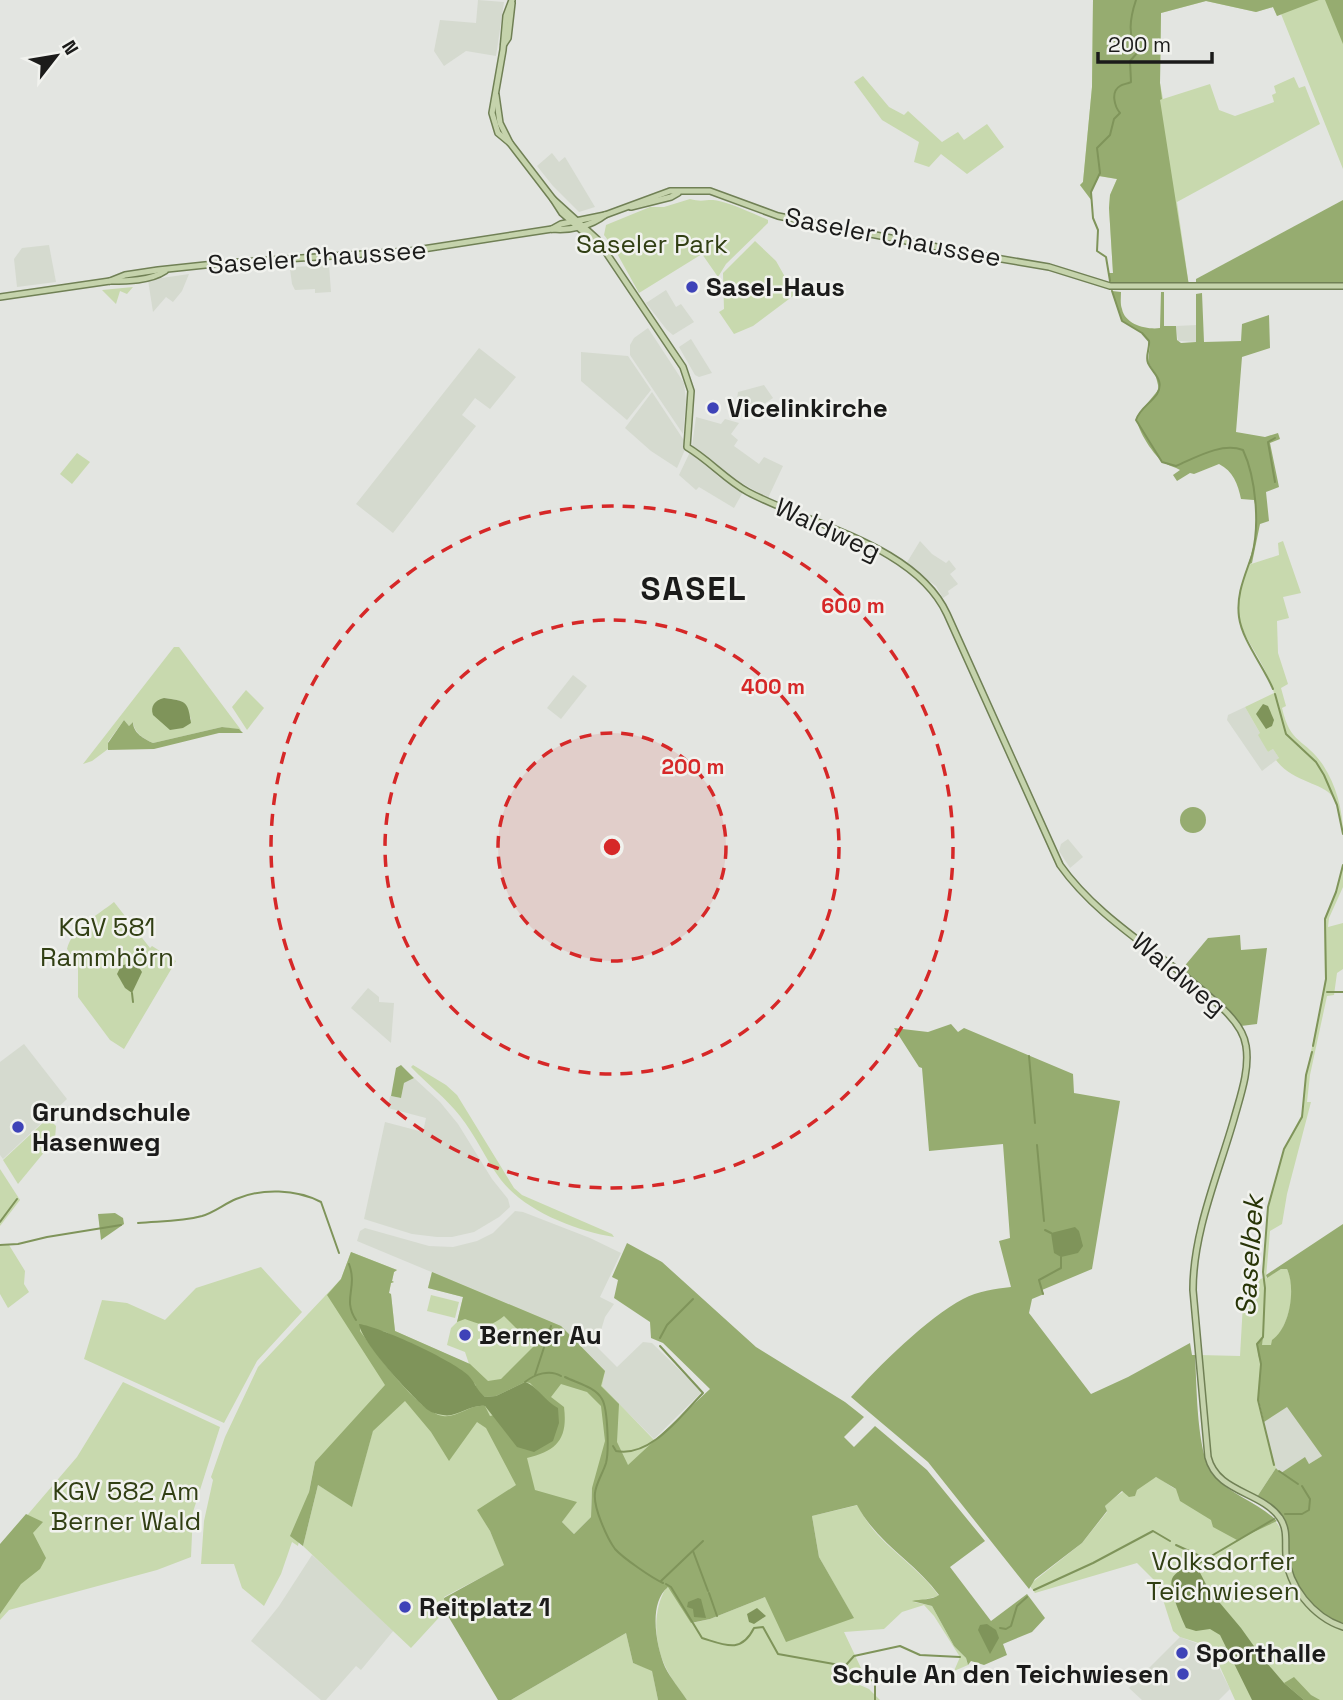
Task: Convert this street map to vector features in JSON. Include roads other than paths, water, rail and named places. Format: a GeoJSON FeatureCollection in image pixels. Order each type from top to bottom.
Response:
{"type":"FeatureCollection","features":[{"type":"Feature","properties":{"kind":"main road"},"geometry":{"type":"LineString","coordinates":[[512,1],[508,38],[504,44],[492,111],[500,136],[510,143],[562,214],[605,253]]}},
{"type":"Feature","properties":{"kind":"main road","name":"Saseler Chaussee"},"geometry":{"type":"LineString","coordinates":[[552,229],[561,224],[671,197],[678,192],[713,191],[778,216],[1049,267],[1110,286],[1343,286]]}},
{"type":"Feature","properties":{"kind":"main road"},"geometry":{"type":"LineString","coordinates":[[553,199],[584,225],[605,253]]}},
{"type":"Feature","properties":{"kind":"main road","name":"Saseler Chaussee"},"geometry":{"type":"LineString","coordinates":[[0,297],[110,281],[125,275],[204,265],[410,251],[552,229],[562,230],[584,225],[605,215]]}},
{"type":"Feature","properties":{"kind":"main road"},"geometry":{"type":"LineString","coordinates":[[597,239],[595,228],[598,220]]}},
{"type":"Feature","properties":{"kind":"main road","name":"Waldweg"},"geometry":{"type":"LineString","coordinates":[[605,253],[683,367],[691,387],[687,447],[745,490],[858,539],[932,587],[947,614],[1060,865],[1083,893],[1220,1006],[1241,1034],[1246,1045],[1247,1064],[1241,1096],[1200,1231],[1194,1270],[1193,1290],[1208,1457],[1214,1472],[1226,1483],[1279,1516],[1286,1530],[1286,1559],[1296,1585],[1315,1611],[1343,1627]]}},
{"type":"Feature","properties":{"kind":"waterway","name":"Saselbek"},"geometry":{"type":"LineString","coordinates":[[1110,281],[1106,257],[1097,251],[1098,230],[1093,218],[1091,192],[1100,173],[1097,148],[1110,135],[1114,119],[1120,113],[1115,103],[1115,92],[1120,86],[1131,82],[1130,61],[1138,52],[1132,40],[1131,27],[1136,0]]}},
{"type":"Feature","properties":{"kind":"waterway","name":"Saselbek"},"geometry":{"type":"LineString","coordinates":[[1112,291],[1122,321],[1142,333],[1149,341],[1147,361],[1160,385],[1157,394],[1136,420],[1162,462],[1176,466],[1217,449],[1243,450],[1254,488],[1256,530],[1252,555],[1240,593],[1239,617],[1244,635],[1273,689]]}},
{"type":"Feature","properties":{"kind":"waterway"},"geometry":{"type":"LineString","coordinates":[[1275,438],[1268,442],[1275,482]]}},
{"type":"Feature","properties":{"kind":"waterway","name":"Saselbek"},"geometry":{"type":"LineString","coordinates":[[1275,694],[1286,734],[1316,762],[1324,775],[1337,805],[1343,834]]}},
{"type":"Feature","properties":{"kind":"waterway","name":"Saselbek"},"geometry":{"type":"LineString","coordinates":[[1313,1046],[1326,979],[1325,919],[1343,865]]}},
{"type":"Feature","properties":{"kind":"waterway"},"geometry":{"type":"LineString","coordinates":[[1327,992],[1343,992]]}},
{"type":"Feature","properties":{"kind":"waterway"},"geometry":{"type":"LineString","coordinates":[[132,993],[133,1002]]}},
{"type":"Feature","properties":{"kind":"waterway","name":"Saselbek"},"geometry":{"type":"LineString","coordinates":[[1274,1465],[1258,1400],[1261,1364],[1257,1344],[1263,1337],[1263,1272],[1268,1207],[1284,1149],[1302,1117],[1306,1075],[1312,1052]]}},
{"type":"Feature","properties":{"kind":"waterway"},"geometry":{"type":"LineString","coordinates":[[1029,1056],[1035,1123]]}},
{"type":"Feature","properties":{"kind":"waterway"},"geometry":{"type":"LineString","coordinates":[[1037,1145],[1044,1221]]}},
{"type":"Feature","properties":{"kind":"waterway","name":"Berner Au"},"geometry":{"type":"LineString","coordinates":[[138,1223],[194,1218],[246,1195],[290,1192],[321,1202],[339,1253]]}},
{"type":"Feature","properties":{"kind":"waterway"},"geometry":{"type":"LineString","coordinates":[[0,1222],[17,1199]]}},
{"type":"Feature","properties":{"kind":"waterway","name":"Berner Au"},"geometry":{"type":"LineString","coordinates":[[0,1245],[121,1225]]}},
{"type":"Feature","properties":{"kind":"waterway"},"geometry":{"type":"LineString","coordinates":[[1045,1230],[1051,1233]]}},
{"type":"Feature","properties":{"kind":"waterway"},"geometry":{"type":"LineString","coordinates":[[1043,1294],[1039,1280],[1061,1268],[1061,1257]]}},
{"type":"Feature","properties":{"kind":"waterway","name":"Berner Au"},"geometry":{"type":"LineString","coordinates":[[349,1264],[352,1280],[350,1306],[356,1320]]}},
{"type":"Feature","properties":{"kind":"waterway"},"geometry":{"type":"LineString","coordinates":[[660,1338],[667,1325],[693,1299]]}},
{"type":"Feature","properties":{"kind":"waterway"},"geometry":{"type":"LineString","coordinates":[[535,1375],[551,1326]]}},
{"type":"Feature","properties":{"kind":"waterway"},"geometry":{"type":"LineString","coordinates":[[613,1446],[616,1451],[629,1451],[653,1442],[703,1393],[660,1346]]}},
{"type":"Feature","properties":{"kind":"waterway","name":"Berner Au"},"geometry":{"type":"LineString","coordinates":[[525,1382],[543,1373],[561,1376]]}},
{"type":"Feature","properties":{"kind":"waterway","name":"Berner Au"},"geometry":{"type":"LineString","coordinates":[[565,1377],[595,1391],[604,1404],[607,1458],[595,1499],[605,1530],[619,1553],[663,1583]]}},
{"type":"Feature","properties":{"kind":"waterway","name":"Saselbek"},"geometry":{"type":"LineString","coordinates":[[1279,1471],[1298,1484]]}},
{"type":"Feature","properties":{"kind":"waterway","name":"Saselbek"},"geometry":{"type":"LineString","coordinates":[[1285,1514],[1302,1514],[1309,1510],[1310,1499],[1302,1486]]}},
{"type":"Feature","properties":{"kind":"waterway","name":"Saselbek"},"geometry":{"type":"LineString","coordinates":[[1196,1565],[1274,1519]]}},
{"type":"Feature","properties":{"kind":"waterway"},"geometry":{"type":"LineString","coordinates":[[1034,1590],[1153,1531],[1170,1541]]}},
{"type":"Feature","properties":{"kind":"waterway"},"geometry":{"type":"LineString","coordinates":[[661,1581],[703,1541]]}},
{"type":"Feature","properties":{"kind":"waterway"},"geometry":{"type":"LineString","coordinates":[[1176,1545],[1204,1558]]}},
{"type":"Feature","properties":{"kind":"waterway"},"geometry":{"type":"LineString","coordinates":[[693,1551],[708,1591]]}},
{"type":"Feature","properties":{"kind":"waterway","name":"Berner Au"},"geometry":{"type":"LineString","coordinates":[[666,1584],[671,1587],[702,1638],[725,1645],[738,1644],[744,1642],[754,1628],[763,1627],[778,1654],[845,1666]]}},
{"type":"Feature","properties":{"kind":"waterway"},"geometry":{"type":"LineString","coordinates":[[709,1593],[717,1616]]}},
{"type":"Feature","properties":{"kind":"waterway"},"geometry":{"type":"LineString","coordinates":[[1000,1628],[1011,1626],[1017,1606],[1027,1597]]}},
{"type":"Feature","properties":{"kind":"waterway"},"geometry":{"type":"LineString","coordinates":[[846,1665],[854,1656],[900,1646],[920,1655],[960,1657]]}},
{"type":"Feature","properties":{"kind":"waterway"},"geometry":{"type":"LineString","coordinates":[[846,1667],[857,1681],[875,1680],[875,1700]]}},
{"type":"Feature","properties":{"kind":"place","name":"Sasel-Haus"},"geometry":{"type":"Point","coordinates":[692,287]}},
{"type":"Feature","properties":{"kind":"place","name":"Vicelinkirche"},"geometry":{"type":"Point","coordinates":[713,408]}},
{"type":"Feature","properties":{"kind":"place","name":"Grundschule Hasenweg"},"geometry":{"type":"Point","coordinates":[18,1127]}},
{"type":"Feature","properties":{"kind":"place","name":"Berner Au"},"geometry":{"type":"Point","coordinates":[465,1335]}},
{"type":"Feature","properties":{"kind":"place","name":"Reitplatz 1"},"geometry":{"type":"Point","coordinates":[405,1607]}},
{"type":"Feature","properties":{"kind":"place","name":"Sporthalle"},"geometry":{"type":"Point","coordinates":[1182,1653]}},
{"type":"Feature","properties":{"kind":"place","name":"Schule An den Teichwiesen"},"geometry":{"type":"Point","coordinates":[1183,1674]}},
{"type":"Feature","properties":{"kind":"district","name":"SASEL"},"geometry":{"type":"Point","coordinates":[694,589]}},
{"type":"Feature","properties":{"kind":"park label","name":"Saseler Park"},"geometry":{"type":"Point","coordinates":[652,244]}},
{"type":"Feature","properties":{"kind":"park label","name":"KGV 581 Rammhörn"},"geometry":{"type":"Point","coordinates":[107,942]}},
{"type":"Feature","properties":{"kind":"park label","name":"KGV 582 Am Berner Wald"},"geometry":{"type":"Point","coordinates":[126,1506]}},
{"type":"Feature","properties":{"kind":"park label","name":"Volksdorfer Teichwiesen"},"geometry":{"type":"Point","coordinates":[1223,1576]}}]}
